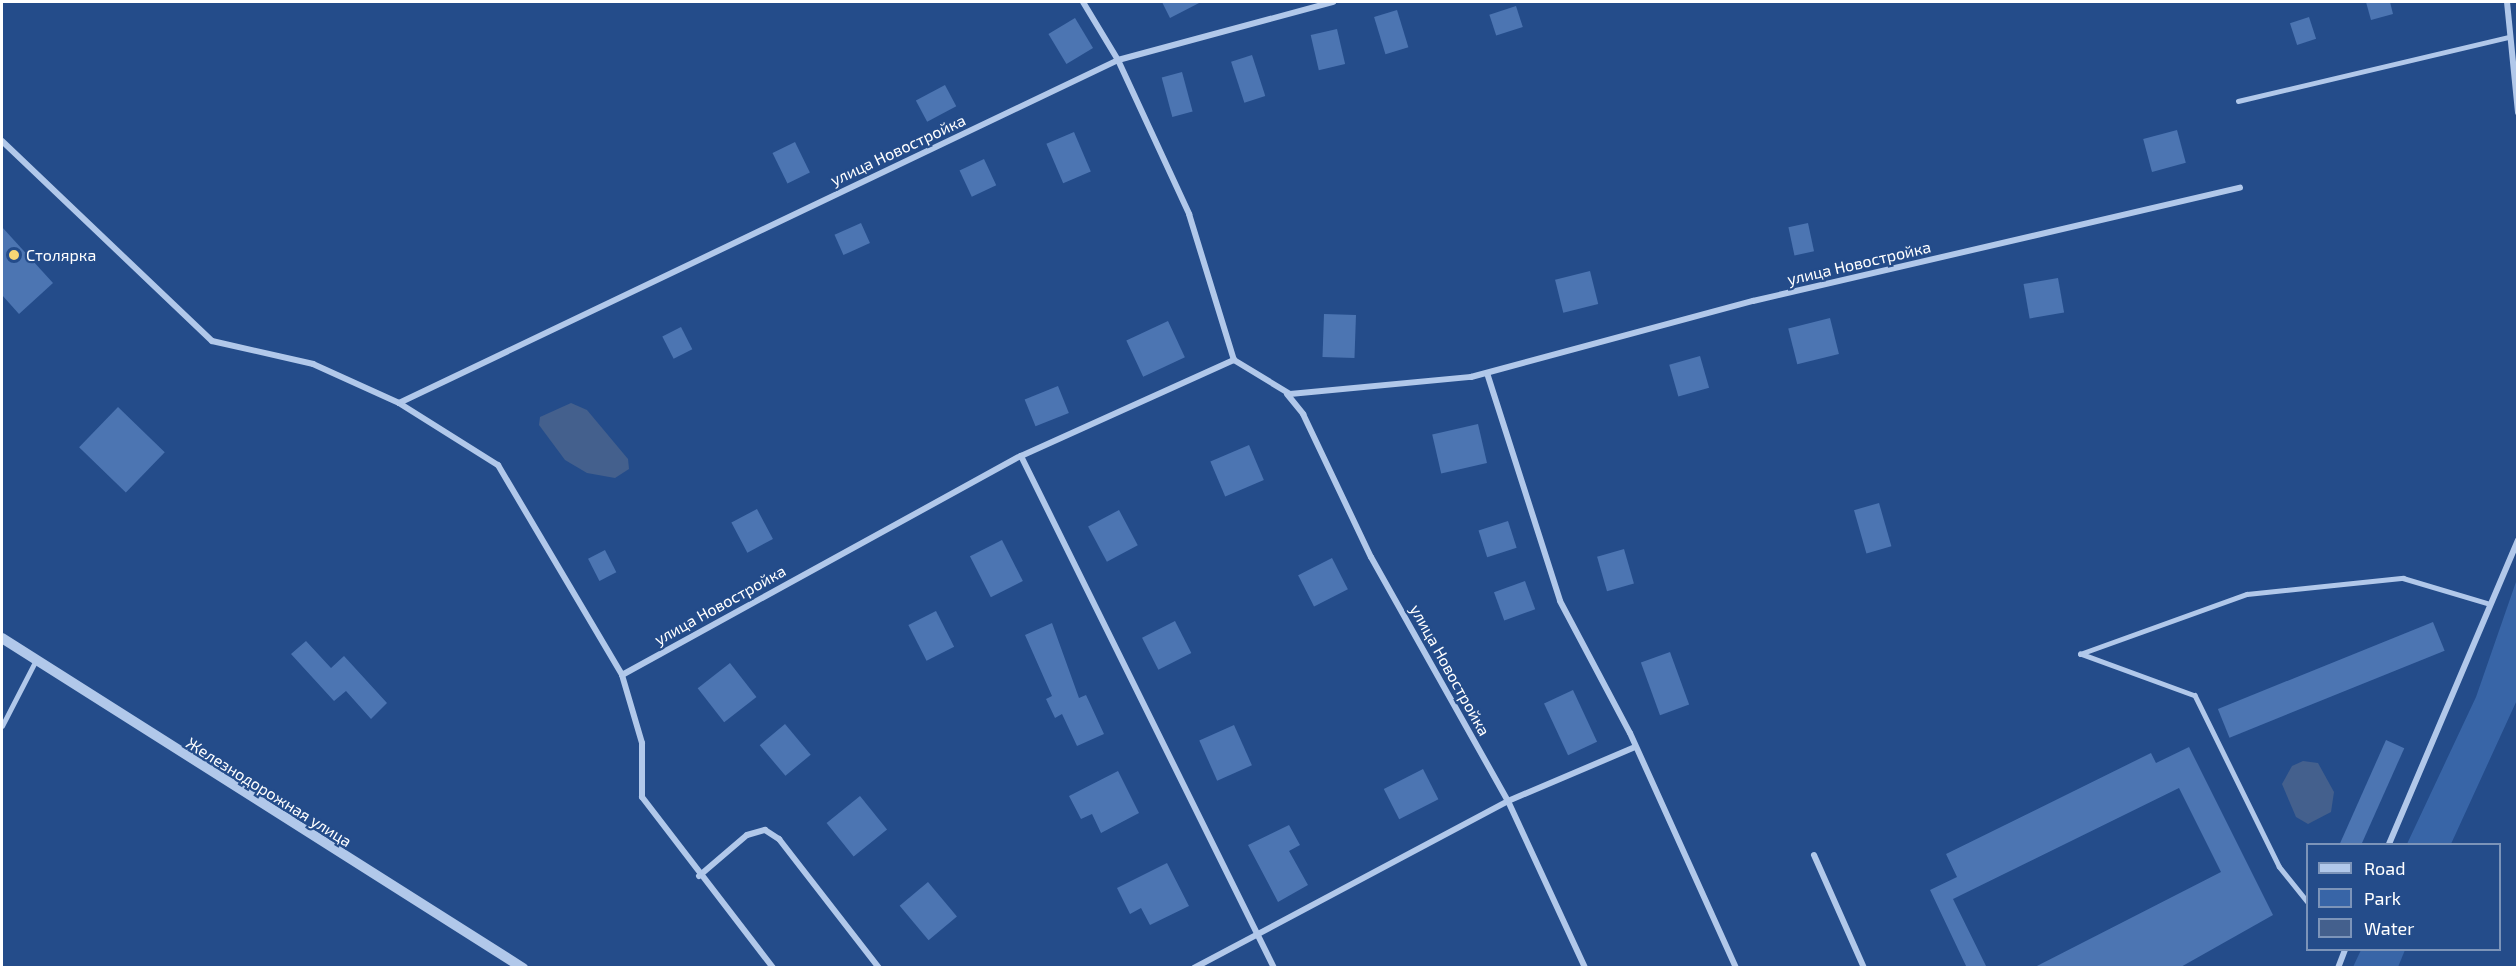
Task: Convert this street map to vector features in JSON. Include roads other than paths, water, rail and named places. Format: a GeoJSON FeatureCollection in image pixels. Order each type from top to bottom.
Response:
{"type":"FeatureCollection","features":[{"type":"Feature","properties":{"kind":"street"},"geometry":{"type":"LineString","coordinates":[[1083,2],[1118,60],[1189,214],[1234,360]]}},
{"type":"Feature","properties":{"kind":"street","name":"улица Новостройка"},"geometry":{"type":"LineString","coordinates":[[399,403],[1118,60],[1333,2]]}},
{"type":"Feature","properties":{"kind":"street"},"geometry":{"type":"LineString","coordinates":[[2507,2],[2508,37],[2517,112]]}},
{"type":"Feature","properties":{"kind":"street"},"geometry":{"type":"LineString","coordinates":[[2,141],[212,341],[313,364],[399,403],[498,465],[621,675],[642,742],[642,797],[699,876],[773,968]]}},
{"type":"Feature","properties":{"kind":"street","name":"улица Новостройка"},"geometry":{"type":"LineString","coordinates":[[1284,390],[1305,393],[1487,373],[1753,301],[2240,188]]}},
{"type":"Feature","properties":{"kind":"street","name":"улица Новостройка"},"geometry":{"type":"LineString","coordinates":[[621,675],[1021,456],[1234,360],[1284,390],[1304,414],[1371,557],[1508,801],[1585,968]]}},
{"type":"Feature","properties":{"kind":"street"},"geometry":{"type":"LineString","coordinates":[[1487,373],[1560,601],[1635,747],[1736,968]]}},
{"type":"Feature","properties":{"kind":"street"},"geometry":{"type":"LineString","coordinates":[[1021,456],[1274,968]]}},
{"type":"Feature","properties":{"kind":"street"},"geometry":{"type":"LineString","coordinates":[[2389,843],[2517,540]]}},
{"type":"Feature","properties":{"kind":"street","name":"Железнодорожная улица"},"geometry":{"type":"LineString","coordinates":[[2,638],[523,968]]}},
{"type":"Feature","properties":{"kind":"street"},"geometry":{"type":"LineString","coordinates":[[1194,968],[1508,801],[1635,747]]}},
{"type":"Feature","properties":{"kind":"street"},"geometry":{"type":"LineString","coordinates":[[699,876],[747,835],[765,830],[779,839],[879,968]]}},
{"type":"Feature","properties":{"kind":"street"},"geometry":{"type":"LineString","coordinates":[[1814,855],[1864,968]]}},
{"type":"Feature","properties":{"kind":"street"},"geometry":{"type":"LineString","coordinates":[[2338,968],[2345,951]]}},
{"type":"Feature","properties":{"kind":"lane"},"geometry":{"type":"LineString","coordinates":[[2238,101],[2508,37]]}},
{"type":"Feature","properties":{"kind":"lane"},"geometry":{"type":"LineString","coordinates":[[2306,902],[2279,867],[2195,696],[2080,654],[2247,594],[2403,578],[2490,604]]}},
{"type":"Feature","properties":{"kind":"lane"},"geometry":{"type":"LineString","coordinates":[[2,726],[36,660]]}},
{"type":"Feature","properties":{"kind":"water"},"geometry":{"type":"Polygon","coordinates":[[[571,403],[587,410],[628,459],[629,469],[615,478],[587,473],[565,460],[539,425],[540,417],[571,403]]]}},
{"type":"Feature","properties":{"kind":"water"},"geometry":{"type":"Polygon","coordinates":[[[2303,761],[2318,763],[2334,792],[2331,812],[2308,824],[2296,817],[2282,784],[2292,766],[2303,761]]]}},
{"type":"Feature","properties":{"kind":"place","name":"Столярка"},"geometry":{"type":"Point","coordinates":[14,255]}}]}
